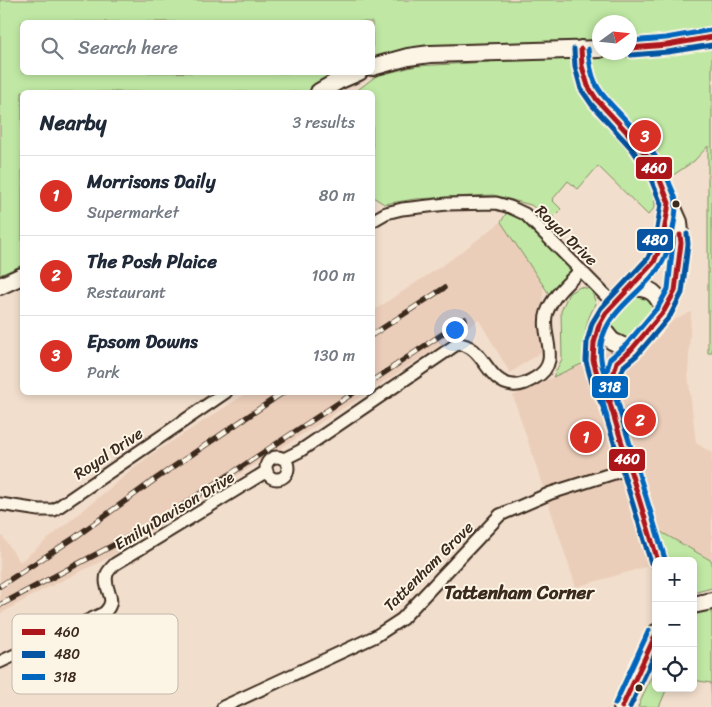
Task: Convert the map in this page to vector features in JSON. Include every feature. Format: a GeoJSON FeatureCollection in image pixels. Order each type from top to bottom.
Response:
{"type":"FeatureCollection","features":[{"type":"Feature","properties":{"kind":"main road"},"geometry":{"type":"LineString","coordinates":[[637,47],[667,45],[712,37]]}},
{"type":"Feature","properties":{"kind":"main road"},"geometry":{"type":"LineString","coordinates":[[581,49],[582,66],[588,86],[597,100],[638,144],[656,170],[679,222],[681,243],[675,291],[664,311],[631,350],[617,362],[612,379],[610,404]]}},
{"type":"Feature","properties":{"kind":"main road"},"geometry":{"type":"LineString","coordinates":[[375,66],[408,57],[430,54],[592,49]]}},
{"type":"Feature","properties":{"kind":"main road"},"geometry":{"type":"LineString","coordinates":[[322,90],[352,75]]}},
{"type":"Feature","properties":{"kind":"main road"},"geometry":{"type":"LineString","coordinates":[[657,557],[610,404],[600,384],[593,360],[598,325],[614,304],[654,262],[662,243],[670,203]]}},
{"type":"Feature","properties":{"kind":"main road"},"geometry":{"type":"LineString","coordinates":[[0,286],[20,277]]}},
{"type":"Feature","properties":{"kind":"main road"},"geometry":{"type":"LineString","coordinates":[[632,287],[644,287],[651,291],[660,298],[664,311]]}},
{"type":"Feature","properties":{"kind":"main road"},"geometry":{"type":"LineString","coordinates":[[598,325],[612,340],[631,350]]}},
{"type":"Feature","properties":{"kind":"main road"},"geometry":{"type":"LineString","coordinates":[[697,604],[712,601]]}},
{"type":"Feature","properties":{"kind":"main road"},"geometry":{"type":"LineString","coordinates":[[622,707],[652,642]]}},
{"type":"Feature","properties":{"kind":"street","name":"Royal Drive"},"geometry":{"type":"LineString","coordinates":[[375,218],[386,212],[447,204],[496,203],[510,207],[525,214],[614,304]]}},
{"type":"Feature","properties":{"kind":"street","name":"Emily Davison Drive"},"geometry":{"type":"LineString","coordinates":[[102,614],[110,607],[111,598],[106,585],[107,574],[114,564],[267,471],[267,464],[271,458],[278,456],[284,459],[300,451],[457,344],[466,344],[474,350],[499,381],[512,385],[524,384],[540,375],[549,359],[550,348],[546,328],[547,313],[556,295],[581,270]]}},
{"type":"Feature","properties":{"kind":"street","name":"Royal Drive"},"geometry":{"type":"LineString","coordinates":[[0,504],[39,510],[54,510],[222,395]]}},
{"type":"Feature","properties":{"kind":"street"},"geometry":{"type":"LineString","coordinates":[[267,471],[271,477],[282,478],[288,469],[284,459]]}},
{"type":"Feature","properties":{"kind":"street","name":"Tattenham Grove"},"geometry":{"type":"LineString","coordinates":[[223,707],[240,704],[376,636],[402,619],[500,515],[551,493],[630,468]]}},
{"type":"Feature","properties":{"kind":"street","name":"Emily Davison Drive"},"geometry":{"type":"LineString","coordinates":[[0,662],[12,656]]}},
{"type":"Feature","properties":{"kind":"shaded area"},"geometry":{"type":"Polygon","coordinates":[[[501,222],[543,284],[544,350],[510,373],[479,320],[375,388],[375,310],[449,261],[501,222]]]}},
{"type":"Feature","properties":{"kind":"shaded area"},"geometry":{"type":"Polygon","coordinates":[[[691,312],[688,375],[696,443],[712,453],[712,561],[662,533],[667,557],[652,557],[652,565],[576,587],[513,396],[691,312]]]}},
{"type":"Feature","properties":{"kind":"shaded area"},"geometry":{"type":"Polygon","coordinates":[[[244,395],[364,395],[112,556],[35,594],[0,614],[0,533],[20,562],[149,456],[244,395]]]}},
{"type":"Feature","properties":{"kind":"green space"},"geometry":{"type":"Polygon","coordinates":[[[0,0],[712,0],[712,353],[708,353],[708,146],[694,161],[654,188],[655,207],[648,215],[598,166],[578,189],[568,181],[552,200],[561,209],[550,220],[531,205],[493,195],[415,199],[384,204],[375,198],[375,90],[358,90],[376,76],[416,66],[490,62],[440,54],[375,69],[375,20],[20,20],[20,75],[357,75],[324,90],[20,90],[20,266],[0,275],[0,0]]]}},
{"type":"Feature","properties":{"kind":"green space"},"geometry":{"type":"Polygon","coordinates":[[[510,207],[581,270],[553,300],[501,222],[510,207]]]}},
{"type":"Feature","properties":{"kind":"green space"},"geometry":{"type":"Polygon","coordinates":[[[580,287],[591,289],[596,304],[589,317],[585,332],[586,362],[553,377],[562,359],[561,311],[569,293],[580,287]]]}},
{"type":"Feature","properties":{"kind":"green space"},"geometry":{"type":"Polygon","coordinates":[[[631,287],[664,311],[631,350],[612,341],[606,313],[631,287]]]}},
{"type":"Feature","properties":{"kind":"green space"},"geometry":{"type":"Polygon","coordinates":[[[661,532],[712,561],[712,588],[697,592],[697,557],[667,557],[661,532]]]}},
{"type":"Feature","properties":{"kind":"green space"},"geometry":{"type":"Polygon","coordinates":[[[712,601],[712,707],[711,683],[697,681],[697,604],[712,601]]]}},
{"type":"Feature","properties":{"kind":"green space"},"geometry":{"type":"Polygon","coordinates":[[[652,675],[652,692],[665,692],[659,707],[638,707],[652,675]]]}},
{"type":"Feature","properties":{"kind":"railway"},"geometry":{"type":"LineString","coordinates":[[375,333],[444,288]]}},
{"type":"Feature","properties":{"kind":"railway"},"geometry":{"type":"LineString","coordinates":[[375,379],[465,319]]}},
{"type":"Feature","properties":{"kind":"railway"},"geometry":{"type":"LineString","coordinates":[[0,586],[74,538],[157,478],[280,395]]}},
{"type":"Feature","properties":{"kind":"railway"},"geometry":{"type":"LineString","coordinates":[[0,605],[159,521],[350,395]]}},
{"type":"Feature","properties":{"kind":"transit line","name":"318"},"geometry":{"type":"LineString","coordinates":[[637,40],[666,38],[711,30]]}},
{"type":"Feature","properties":{"kind":"transit line","name":"460"},"geometry":{"type":"LineString","coordinates":[[637,47],[667,45],[712,37]]}},
{"type":"Feature","properties":{"kind":"transit line","name":"480"},"geometry":{"type":"LineString","coordinates":[[637,55],[712,45]]}},
{"type":"Feature","properties":{"kind":"transit line","name":"480"},"geometry":{"type":"LineString","coordinates":[[574,49],[575,67],[581,89],[592,105],[632,149],[649,174],[661,204],[655,241],[648,258],[601,308],[592,323],[587,342],[586,361],[593,387],[603,407],[651,563]]}},
{"type":"Feature","properties":{"kind":"transit line","name":"460"},"geometry":{"type":"LineString","coordinates":[[581,49],[582,66],[588,86],[597,100],[638,144],[656,170],[669,203],[662,243],[654,262],[606,313],[599,325],[594,343],[593,360],[600,384],[610,404],[657,557]]}},
{"type":"Feature","properties":{"kind":"transit line","name":"318"},"geometry":{"type":"LineString","coordinates":[[588,49],[591,70],[597,87],[648,146],[665,172],[676,201],[675,218],[663,261],[651,277],[612,319],[605,331],[601,344],[603,370],[617,402],[664,557]]}},
{"type":"Feature","properties":{"kind":"transit line","name":"480"},"geometry":{"type":"LineString","coordinates":[[621,414],[618,403],[619,380],[624,366],[637,355],[670,316],[682,293],[688,244],[687,234]]}},
{"type":"Feature","properties":{"kind":"transit line","name":"460"},"geometry":{"type":"LineString","coordinates":[[614,416],[610,404],[612,379],[617,362],[631,350],[664,311],[675,291],[681,243],[680,235]]}},
{"type":"Feature","properties":{"kind":"transit line","name":"318"},"geometry":{"type":"LineString","coordinates":[[607,418],[603,403],[605,378],[610,359],[626,345],[658,307],[668,289],[673,236]]}},
{"type":"Feature","properties":{"kind":"transit line","name":"318"},"geometry":{"type":"LineString","coordinates":[[615,704],[649,630]]}},
{"type":"Feature","properties":{"kind":"transit line","name":"460"},"geometry":{"type":"LineString","coordinates":[[622,707],[652,643]]}},
{"type":"Feature","properties":{"kind":"transit line","name":"480"},"geometry":{"type":"LineString","coordinates":[[630,707],[652,660]]}},
{"type":"Feature","properties":{"kind":"place","name":"Epsom Downs"},"geometry":{"type":"Point","coordinates":[645,136]}},
{"type":"Feature","properties":{"kind":"place","name":"The Posh Plaice"},"geometry":{"type":"Point","coordinates":[640,420]}},
{"type":"Feature","properties":{"kind":"place","name":"Morrisons Daily"},"geometry":{"type":"Point","coordinates":[586,437]}},
{"type":"Feature","properties":{"kind":"district","name":"Tattenham Corner"},"geometry":{"type":"Point","coordinates":[519,592]}}]}
